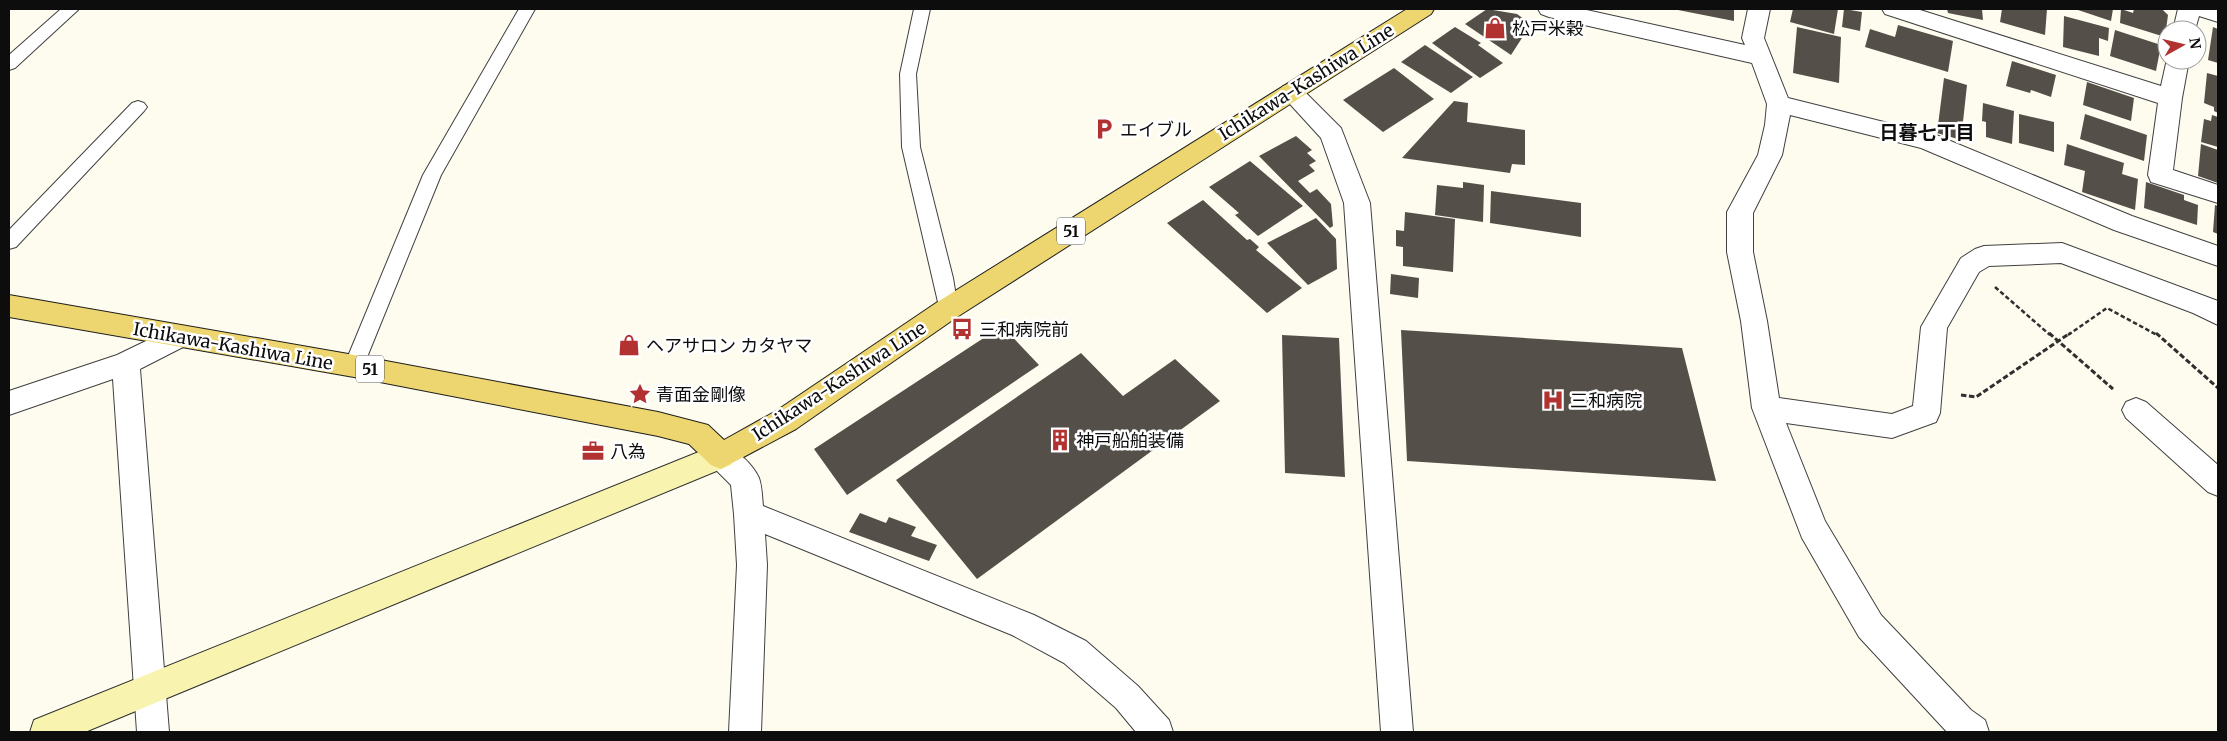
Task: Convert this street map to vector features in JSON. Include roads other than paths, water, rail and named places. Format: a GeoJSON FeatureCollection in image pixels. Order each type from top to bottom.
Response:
{"type":"FeatureCollection","features":[{"type":"Feature","properties":{"kind":"main road","name":"Ichikawa-Kashiwa Line"},"geometry":{"type":"LineString","coordinates":[[9,306],[354,366],[658,424],[698,434],[722,456],[786,420],[948,309],[1423,9]]}},
{"type":"Feature","properties":{"kind":"street"},"geometry":{"type":"LineString","coordinates":[[1549,9],[1760,57]]}},
{"type":"Feature","properties":{"kind":"street"},"geometry":{"type":"LineString","coordinates":[[1758,9],[1753,38],[1779,104],[1777,125],[1770,155],[1756,185],[1740,212],[1740,252],[1754,321],[1766,408],[1813,528],[1870,626],[1959,721],[1972,732]]}},
{"type":"Feature","properties":{"kind":"street"},"geometry":{"type":"LineString","coordinates":[[1893,9],[2170,98]]}},
{"type":"Feature","properties":{"kind":"street"},"geometry":{"type":"LineString","coordinates":[[2201,9],[2218,14]]}},
{"type":"Feature","properties":{"kind":"street"},"geometry":{"type":"LineString","coordinates":[[2176,70],[2170,98],[2160,175],[2218,194]]}},
{"type":"Feature","properties":{"kind":"street"},"geometry":{"type":"LineString","coordinates":[[1290,92],[1332,134],[1357,203],[1397,732]]}},
{"type":"Feature","properties":{"kind":"street"},"geometry":{"type":"LineString","coordinates":[[1779,104],[1926,141],[2123,223],[2218,256]]}},
{"type":"Feature","properties":{"kind":"street"},"geometry":{"type":"LineString","coordinates":[[1766,408],[1892,426],[1926,413],[1934,327],[1970,265],[1984,256],[2062,253],[2202,305],[2218,314]]}},
{"type":"Feature","properties":{"kind":"street"},"geometry":{"type":"LineString","coordinates":[[9,403],[126,363],[177,336]]}},
{"type":"Feature","properties":{"kind":"street"},"geometry":{"type":"LineString","coordinates":[[126,363],[153,732]]}},
{"type":"Feature","properties":{"kind":"street"},"geometry":{"type":"LineString","coordinates":[[2136,410],[2218,483]]}},
{"type":"Feature","properties":{"kind":"street"},"geometry":{"type":"LineString","coordinates":[[46,732],[722,456],[745,480],[749,514],[752,565],[745,732]]}},
{"type":"Feature","properties":{"kind":"street"},"geometry":{"type":"LineString","coordinates":[[749,514],[1023,625],[1075,652],[1127,697],[1157,732]]}},
{"type":"Feature","properties":{"kind":"lane"},"geometry":{"type":"LineString","coordinates":[[9,64],[71,9]]}},
{"type":"Feature","properties":{"kind":"lane"},"geometry":{"type":"LineString","coordinates":[[354,366],[432,175],[527,9]]}},
{"type":"Feature","properties":{"kind":"lane"},"geometry":{"type":"LineString","coordinates":[[922,9],[908,74],[912,147],[943,278],[948,309]]}},
{"type":"Feature","properties":{"kind":"lane"},"geometry":{"type":"LineString","coordinates":[[9,242],[138,107]]}},
{"type":"Feature","properties":{"kind":"place","name":"松戸米穀"},"geometry":{"type":"Point","coordinates":[1495,28]}},
{"type":"Feature","properties":{"kind":"place","name":"エイブル"},"geometry":{"type":"Point","coordinates":[1104,129]}},
{"type":"Feature","properties":{"kind":"place","name":"三和病院前"},"geometry":{"type":"Point","coordinates":[962,329]}},
{"type":"Feature","properties":{"kind":"place","name":"ヘアサロン カタヤマ"},"geometry":{"type":"Point","coordinates":[629,345]}},
{"type":"Feature","properties":{"kind":"place","name":"青面金剛像"},"geometry":{"type":"Point","coordinates":[640,394]}},
{"type":"Feature","properties":{"kind":"place","name":"三和病院"},"geometry":{"type":"Point","coordinates":[1553,400]}},
{"type":"Feature","properties":{"kind":"place","name":"神戸船舶装備"},"geometry":{"type":"Point","coordinates":[1060,440]}},
{"type":"Feature","properties":{"kind":"place","name":"八為"},"geometry":{"type":"Point","coordinates":[593,451]}},
{"type":"Feature","properties":{"kind":"district","name":"日暮七丁目"},"geometry":{"type":"Point","coordinates":[1927,132]}}]}
